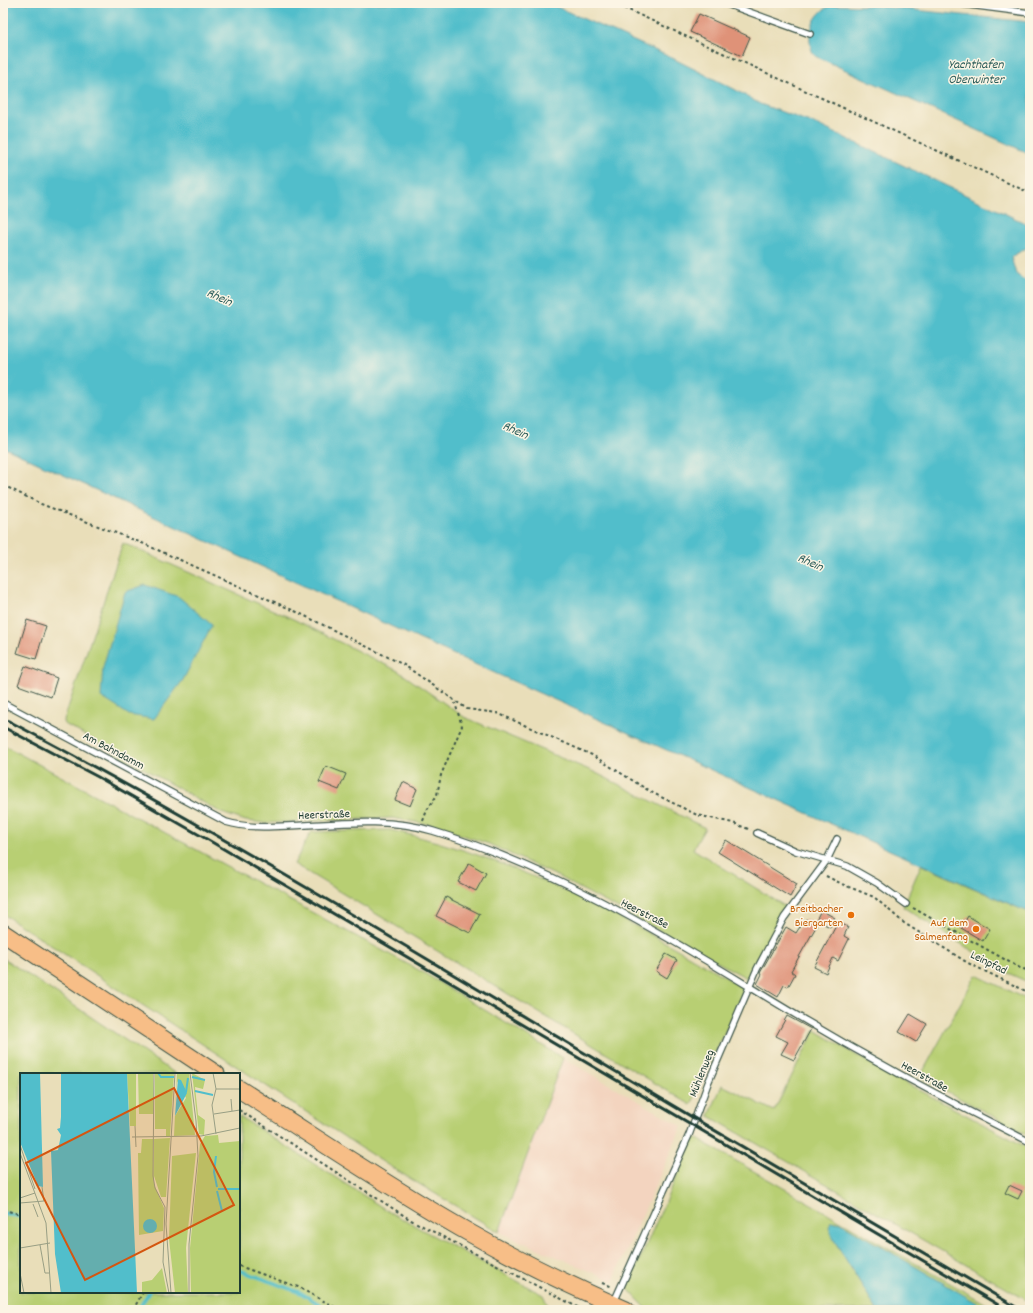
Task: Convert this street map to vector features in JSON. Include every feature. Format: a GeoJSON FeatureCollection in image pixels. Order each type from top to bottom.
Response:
{"type":"FeatureCollection","features":[{"type":"Feature","properties":{"kind":"main road"},"geometry":{"type":"LineString","coordinates":[[3,932],[214,1073]]}},
{"type":"Feature","properties":{"kind":"main road"},"geometry":{"type":"LineString","coordinates":[[240,1090],[407,1196],[469,1233],[620,1307]]}},
{"type":"Feature","properties":{"kind":"lane"},"geometry":{"type":"LineString","coordinates":[[724,3],[810,34]]}},
{"type":"Feature","properties":{"kind":"lane"},"geometry":{"type":"LineString","coordinates":[[954,3],[1030,13]]}},
{"type":"Feature","properties":{"kind":"lane","name":"Am Bahndamm"},"geometry":{"type":"LineString","coordinates":[[3,703],[215,817]]}},
{"type":"Feature","properties":{"kind":"lane","name":"Heerstraße"},"geometry":{"type":"LineString","coordinates":[[215,817],[237,826],[393,823],[420,828],[488,850],[553,878],[672,938],[879,1063],[1030,1142]]}},
{"type":"Feature","properties":{"kind":"lane"},"geometry":{"type":"LineString","coordinates":[[757,833],[814,858],[847,866],[877,883],[906,904]]}},
{"type":"Feature","properties":{"kind":"lane","name":"Mühlenweg"},"geometry":{"type":"LineString","coordinates":[[620,1307],[689,1135],[708,1083],[750,986],[770,943],[784,918],[827,860],[837,839]]}},
{"type":"Feature","properties":{"kind":"path"},"geometry":{"type":"LineString","coordinates":[[613,3],[1030,193]]}},
{"type":"Feature","properties":{"kind":"path"},"geometry":{"type":"LineString","coordinates":[[3,485],[41,504],[142,543],[297,612],[404,666],[467,709],[497,713],[592,755],[651,792],[697,815],[733,823],[757,833]]}},
{"type":"Feature","properties":{"kind":"path"},"geometry":{"type":"LineString","coordinates":[[420,828],[427,810],[437,795],[441,775],[462,726],[455,702]]}},
{"type":"Feature","properties":{"kind":"path","name":"Leinpfad"},"geometry":{"type":"LineString","coordinates":[[818,871],[844,885],[874,898],[904,923],[968,963],[1030,993]]}},
{"type":"Feature","properties":{"kind":"path"},"geometry":{"type":"LineString","coordinates":[[906,904],[1020,968],[1030,971]]}},
{"type":"Feature","properties":{"kind":"path"},"geometry":{"type":"LineString","coordinates":[[3,1210],[20,1214]]}},
{"type":"Feature","properties":{"kind":"path"},"geometry":{"type":"LineString","coordinates":[[240,1266],[298,1287],[340,1310]]}},
{"type":"Feature","properties":{"kind":"path"},"geometry":{"type":"LineString","coordinates":[[133,1310],[142,1293]]}},
{"type":"Feature","properties":{"kind":"shaded area"},"geometry":{"type":"Polygon","coordinates":[[[563,1058],[682,1126],[613,1281],[499,1232],[563,1058]]]}},
{"type":"Feature","properties":{"kind":"green space"},"geometry":{"type":"Polygon","coordinates":[[[123,543],[293,619],[398,671],[464,717],[594,772],[705,828],[693,849],[786,907],[747,978],[555,875],[489,844],[433,825],[392,818],[265,823],[246,821],[222,813],[63,723],[123,543]]]}},
{"type":"Feature","properties":{"kind":"green space"},"geometry":{"type":"Polygon","coordinates":[[[3,745],[424,973],[563,1058],[499,1232],[386,1164],[3,914],[3,745]]]}},
{"type":"Feature","properties":{"kind":"green space"},"geometry":{"type":"Polygon","coordinates":[[[390,830],[437,842],[484,857],[574,895],[661,940],[745,989],[691,1105],[294,864],[311,832],[390,830]]]}},
{"type":"Feature","properties":{"kind":"green space"},"geometry":{"type":"Polygon","coordinates":[[[921,865],[1030,913],[1030,983],[1006,972],[903,907],[921,865]]]}},
{"type":"Feature","properties":{"kind":"green space"},"geometry":{"type":"Polygon","coordinates":[[[3,958],[175,1073],[20,1073],[20,1293],[240,1293],[240,1117],[391,1213],[543,1295],[550,1310],[3,1310],[3,958]]]}},
{"type":"Feature","properties":{"kind":"green space"},"geometry":{"type":"Polygon","coordinates":[[[976,975],[1030,1001],[1030,1136],[920,1077],[976,975]]]}},
{"type":"Feature","properties":{"kind":"green space"},"geometry":{"type":"Polygon","coordinates":[[[815,1030],[876,1067],[1030,1149],[1030,1302],[709,1116],[722,1085],[774,1111],[815,1030]]]}},
{"type":"Feature","properties":{"kind":"green space"},"geometry":{"type":"Polygon","coordinates":[[[694,1137],[997,1310],[989,1310],[841,1223],[831,1221],[834,1240],[877,1310],[647,1309],[627,1288],[694,1137]]]}},
{"type":"Feature","properties":{"kind":"water","name":"Rhein"},"geometry":{"type":"Polygon","coordinates":[[[3,3],[548,3],[670,57],[734,89],[760,104],[818,125],[1029,225],[1028,247],[1011,257],[1016,274],[1030,284],[1030,913],[410,635],[3,447],[3,3]]]}},
{"type":"Feature","properties":{"kind":"water","name":"Yachthafen Oberwinter"},"geometry":{"type":"Polygon","coordinates":[[[833,5],[876,6],[1030,22],[1030,154],[815,56],[810,42],[812,26],[820,13],[833,5]]]}},
{"type":"Feature","properties":{"kind":"water"},"geometry":{"type":"Polygon","coordinates":[[[145,585],[179,597],[212,625],[183,680],[154,719],[129,715],[101,697],[103,667],[125,592],[145,585]]]}},
{"type":"Feature","properties":{"kind":"water"},"geometry":{"type":"Polygon","coordinates":[[[831,1221],[841,1223],[989,1310],[877,1310],[834,1240],[829,1227],[831,1221]]]}},
{"type":"Feature","properties":{"kind":"building"},"geometry":{"type":"Polygon","coordinates":[[[699,14],[750,37],[742,56],[690,32],[699,14]]]}},
{"type":"Feature","properties":{"kind":"building"},"geometry":{"type":"Polygon","coordinates":[[[27,620],[46,626],[36,659],[17,653],[27,620]]]}},
{"type":"Feature","properties":{"kind":"building"},"geometry":{"type":"Polygon","coordinates":[[[25,666],[57,678],[51,697],[18,685],[25,666]]]}},
{"type":"Feature","properties":{"kind":"building"},"geometry":{"type":"Polygon","coordinates":[[[326,766],[346,774],[339,790],[319,782],[326,766]]]}},
{"type":"Feature","properties":{"kind":"building"},"geometry":{"type":"Polygon","coordinates":[[[403,782],[417,789],[410,806],[395,800],[403,782]]]}},
{"type":"Feature","properties":{"kind":"building"},"geometry":{"type":"Polygon","coordinates":[[[726,840],[797,884],[790,897],[718,852],[726,840]]]}},
{"type":"Feature","properties":{"kind":"building"},"geometry":{"type":"Polygon","coordinates":[[[469,863],[486,873],[476,891],[458,882],[469,863]]]}},
{"type":"Feature","properties":{"kind":"building"},"geometry":{"type":"Polygon","coordinates":[[[446,897],[480,914],[470,933],[436,916],[446,897]]]}},
{"type":"Feature","properties":{"kind":"building"},"geometry":{"type":"Polygon","coordinates":[[[821,910],[835,918],[830,927],[816,920],[821,910]]]}},
{"type":"Feature","properties":{"kind":"building","name":"Auf dem Salmenfang"},"geometry":{"type":"Polygon","coordinates":[[[968,916],[990,929],[983,941],[961,928],[968,916]]]}},
{"type":"Feature","properties":{"kind":"building"},"geometry":{"type":"Polygon","coordinates":[[[805,919],[817,925],[791,971],[795,974],[788,987],[784,985],[778,997],[757,984],[762,974],[760,973],[786,927],[796,933],[805,919]]]}},
{"type":"Feature","properties":{"kind":"building"},"geometry":{"type":"Polygon","coordinates":[[[838,922],[848,927],[844,936],[849,939],[838,961],[833,958],[826,973],[814,967],[838,922]]]}},
{"type":"Feature","properties":{"kind":"building"},"geometry":{"type":"Polygon","coordinates":[[[666,954],[677,960],[667,978],[656,971],[666,954]]]}},
{"type":"Feature","properties":{"kind":"building"},"geometry":{"type":"Polygon","coordinates":[[[910,1014],[927,1024],[916,1042],[899,1032],[910,1014]]]}},
{"type":"Feature","properties":{"kind":"building"},"geometry":{"type":"Polygon","coordinates":[[[787,1016],[811,1029],[794,1060],[781,1054],[788,1042],[776,1036],[787,1016]]]}},
{"type":"Feature","properties":{"kind":"building"},"geometry":{"type":"Polygon","coordinates":[[[1009,1185],[1022,1191],[1018,1199],[1005,1193],[1009,1185]]]}},
{"type":"Feature","properties":{"kind":"waterway"},"geometry":{"type":"LineString","coordinates":[[3,1213],[20,1217]]}},
{"type":"Feature","properties":{"kind":"waterway"},"geometry":{"type":"LineString","coordinates":[[240,1270],[301,1293],[329,1310]]}},
{"type":"Feature","properties":{"kind":"waterway"},"geometry":{"type":"LineString","coordinates":[[138,1310],[148,1293]]}},
{"type":"Feature","properties":{"kind":"railway"},"geometry":{"type":"LineString","coordinates":[[3,718],[156,801],[308,888],[711,1128],[1021,1310]]}},
{"type":"Feature","properties":{"kind":"railway"},"geometry":{"type":"LineString","coordinates":[[3,727],[98,777],[210,841],[1007,1310]]}},
{"type":"Feature","properties":{"kind":"place","name":"Breitbacher Biergarten"},"geometry":{"type":"Point","coordinates":[851,915]}},
{"type":"Feature","properties":{"kind":"place","name":"Auf dem Salmenfang"},"geometry":{"type":"Point","coordinates":[976,929]}}]}
